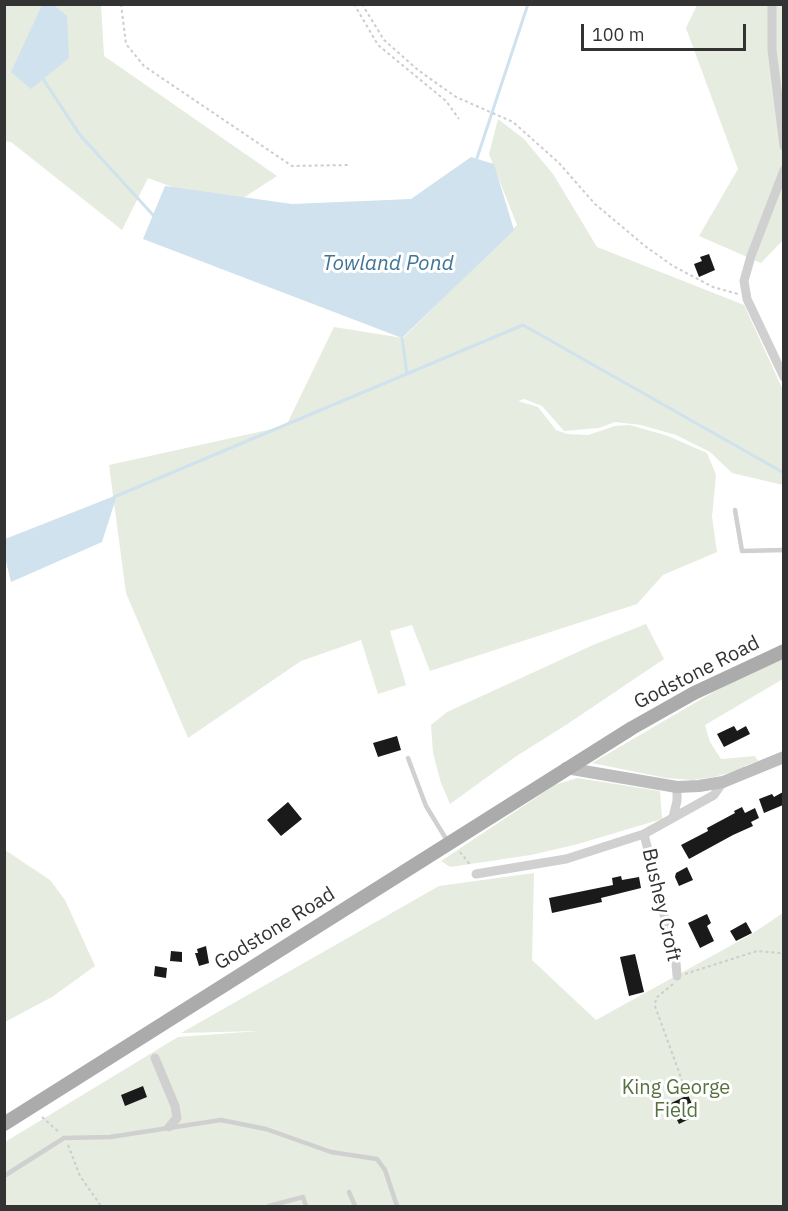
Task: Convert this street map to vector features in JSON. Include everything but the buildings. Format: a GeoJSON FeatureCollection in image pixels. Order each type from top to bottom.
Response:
{"type":"FeatureCollection","features":[{"type":"Feature","properties":{"kind":"main road","name":"Godstone Road"},"geometry":{"type":"LineString","coordinates":[[4,1124],[231,980],[454,848],[567,768],[632,728],[694,693],[783,651]]}},
{"type":"Feature","properties":{"kind":"street"},"geometry":{"type":"LineString","coordinates":[[772,4],[772,50],[783,146]]}},
{"type":"Feature","properties":{"kind":"street"},"geometry":{"type":"LineString","coordinates":[[783,170],[748,264],[744,281],[747,299],[783,377]]}},
{"type":"Feature","properties":{"kind":"street"},"geometry":{"type":"LineString","coordinates":[[567,768],[677,787],[723,782],[783,757]]}},
{"type":"Feature","properties":{"kind":"street"},"geometry":{"type":"LineString","coordinates":[[476,874],[566,860],[644,834],[714,795],[723,782]]}},
{"type":"Feature","properties":{"kind":"street"},"geometry":{"type":"LineString","coordinates":[[673,817],[677,801],[677,787]]}},
{"type":"Feature","properties":{"kind":"street","name":"Bushey Croft"},"geometry":{"type":"LineString","coordinates":[[644,834],[676,963],[676,976]]}},
{"type":"Feature","properties":{"kind":"street"},"geometry":{"type":"LineString","coordinates":[[155,1058],[175,1106],[177,1118],[169,1127]]}},
{"type":"Feature","properties":{"kind":"lane"},"geometry":{"type":"LineString","coordinates":[[735,510],[742,551],[783,550]]}},
{"type":"Feature","properties":{"kind":"lane"},"geometry":{"type":"LineString","coordinates":[[408,758],[426,806],[454,848]]}},
{"type":"Feature","properties":{"kind":"lane"},"geometry":{"type":"LineString","coordinates":[[4,1176],[64,1138],[110,1137],[221,1120],[266,1130],[331,1152],[377,1159],[385,1170],[397,1206]]}},
{"type":"Feature","properties":{"kind":"lane"},"geometry":{"type":"LineString","coordinates":[[349,1192],[355,1206]]}},
{"type":"Feature","properties":{"kind":"lane"},"geometry":{"type":"LineString","coordinates":[[269,1206],[303,1197],[306,1206]]}},
{"type":"Feature","properties":{"kind":"path"},"geometry":{"type":"LineString","coordinates":[[121,4],[126,44],[144,66],[292,166],[350,165]]}},
{"type":"Feature","properties":{"kind":"path"},"geometry":{"type":"LineString","coordinates":[[354,4],[378,45],[446,101],[459,119]]}},
{"type":"Feature","properties":{"kind":"path"},"geometry":{"type":"LineString","coordinates":[[362,4],[384,40],[418,70],[456,97],[513,122],[559,163],[595,204],[645,246],[673,266],[713,287],[747,299]]}},
{"type":"Feature","properties":{"kind":"path"},"geometry":{"type":"LineString","coordinates":[[454,848],[476,874]]}},
{"type":"Feature","properties":{"kind":"path"},"geometry":{"type":"LineString","coordinates":[[687,1094],[655,1005],[656,998],[675,982],[676,976],[757,951],[780,953],[783,951]]}},
{"type":"Feature","properties":{"kind":"path"},"geometry":{"type":"LineString","coordinates":[[42,1117],[64,1138],[80,1176],[101,1206]]}},
{"type":"Feature","properties":{"kind":"green space"},"geometry":{"type":"Polygon","coordinates":[[[5,5],[101,5],[104,56],[277,176],[228,208],[148,178],[122,230],[11,142],[5,141],[5,5]]]}},
{"type":"Feature","properties":{"kind":"green space"},"geometry":{"type":"Polygon","coordinates":[[[697,5],[783,5],[783,240],[761,263],[699,236],[738,169],[686,28],[697,5]]]}},
{"type":"Feature","properties":{"kind":"green space"},"geometry":{"type":"Polygon","coordinates":[[[498,119],[524,139],[553,174],[597,247],[744,305],[783,390],[783,485],[732,473],[710,452],[676,435],[641,425],[615,422],[599,428],[564,431],[542,406],[524,399],[518,401],[538,407],[556,430],[567,434],[588,435],[615,426],[630,425],[668,436],[707,453],[716,475],[712,517],[717,552],[663,575],[637,604],[430,671],[412,625],[390,631],[406,685],[378,694],[361,640],[301,661],[188,738],[126,593],[109,465],[286,426],[334,327],[403,338],[517,225],[489,154],[498,119]]]}},
{"type":"Feature","properties":{"kind":"green space"},"geometry":{"type":"Polygon","coordinates":[[[646,624],[664,659],[515,757],[450,804],[441,783],[433,753],[431,725],[447,712],[593,645],[646,624]]]}},
{"type":"Feature","properties":{"kind":"green space"},"geometry":{"type":"Polygon","coordinates":[[[783,655],[783,679],[705,725],[710,742],[721,759],[755,756],[758,761],[744,766],[746,768],[693,780],[666,778],[592,763],[717,690],[783,655]]]}},
{"type":"Feature","properties":{"kind":"green space"},"geometry":{"type":"Polygon","coordinates":[[[577,778],[660,791],[662,819],[578,844],[531,855],[450,867],[441,861],[555,785],[577,778]]]}},
{"type":"Feature","properties":{"kind":"green space"},"geometry":{"type":"Polygon","coordinates":[[[5,850],[50,880],[65,900],[95,966],[52,997],[5,1022],[5,850]]]}},
{"type":"Feature","properties":{"kind":"green space","name":"King George Field"},"geometry":{"type":"Polygon","coordinates":[[[534,873],[532,960],[596,1020],[750,935],[783,913],[783,1206],[5,1206],[5,1142],[178,1037],[259,1031],[181,1033],[439,886],[534,873]]]}},
{"type":"Feature","properties":{"kind":"water"},"geometry":{"type":"Polygon","coordinates":[[[42,5],[54,5],[67,16],[69,58],[31,89],[11,72],[42,5]]]}},
{"type":"Feature","properties":{"kind":"water","name":"Towland Pond"},"geometry":{"type":"Polygon","coordinates":[[[471,157],[494,164],[514,230],[402,338],[143,239],[165,186],[292,204],[411,199],[471,157]]]}},
{"type":"Feature","properties":{"kind":"water"},"geometry":{"type":"Polygon","coordinates":[[[117,495],[102,542],[11,582],[5,557],[5,539],[117,495]]]}},
{"type":"Feature","properties":{"kind":"waterway"},"geometry":{"type":"LineString","coordinates":[[477,158],[528,4]]}},
{"type":"Feature","properties":{"kind":"waterway"},"geometry":{"type":"LineString","coordinates":[[43,79],[80,135],[153,215]]}},
{"type":"Feature","properties":{"kind":"waterway"},"geometry":{"type":"LineString","coordinates":[[114,497],[523,325],[784,473]]}},
{"type":"Feature","properties":{"kind":"waterway"},"geometry":{"type":"LineString","coordinates":[[402,338],[407,374]]}}]}
